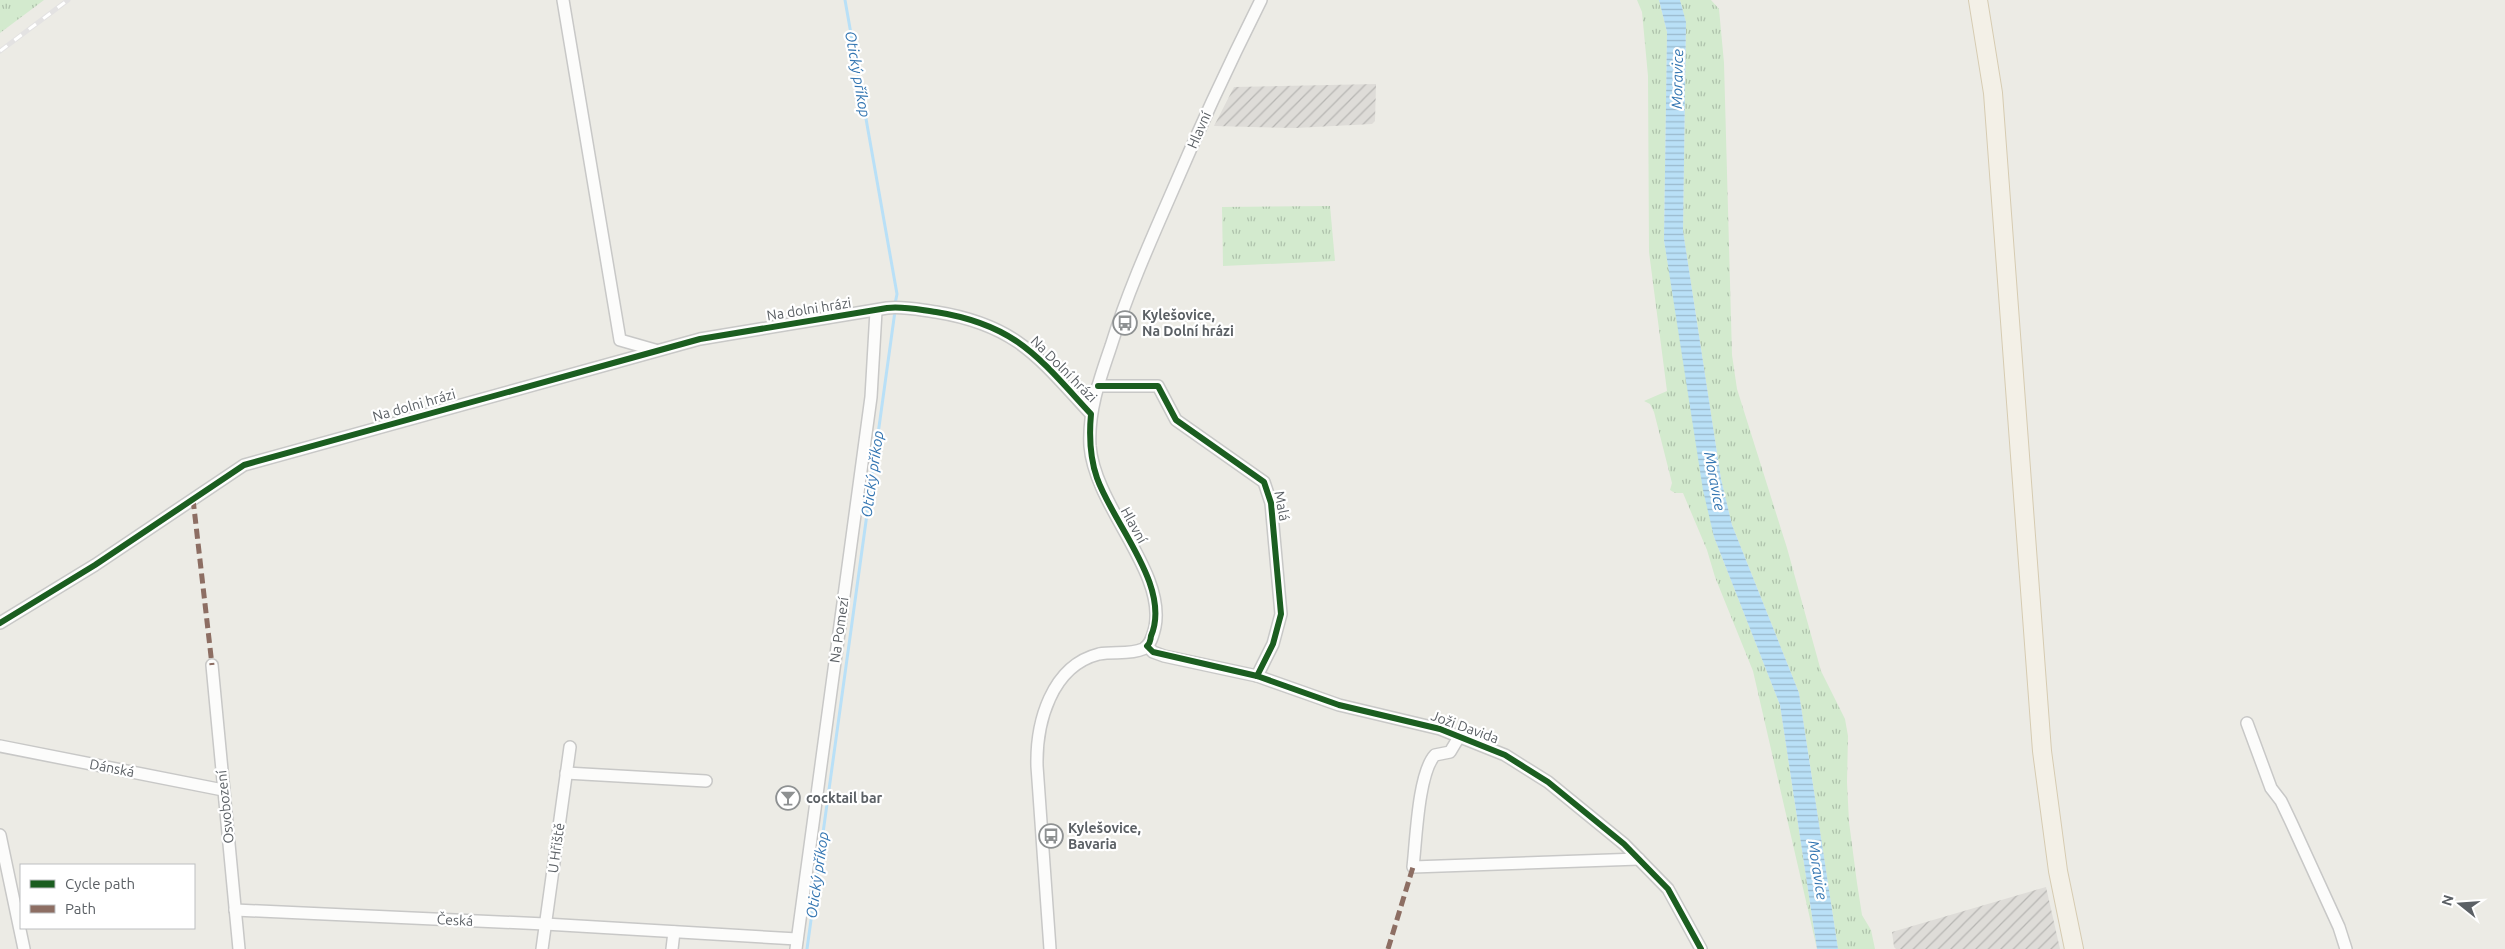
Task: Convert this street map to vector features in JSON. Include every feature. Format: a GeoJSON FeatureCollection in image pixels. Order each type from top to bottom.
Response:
{"type":"FeatureCollection","features":[{"type":"Feature","properties":{"kind":"main road"},"geometry":{"type":"LineString","coordinates":[[1978,0],[1993,93],[2042,751],[2058,871],[2074,949]]}},
{"type":"Feature","properties":{"kind":"street"},"geometry":{"type":"LineString","coordinates":[[563,0],[620,340],[657,350]]}},
{"type":"Feature","properties":{"kind":"street","name":"Hlavní"},"geometry":{"type":"LineString","coordinates":[[1148,646],[1151,643],[1155,626],[1154,598],[1142,566],[1109,506],[1096,477],[1090,448],[1091,414],[1098,386],[1129,293],[1145,253],[1215,94],[1261,0]]}},
{"type":"Feature","properties":{"kind":"street","name":"Na Dolní hrázi"},"geometry":{"type":"LineString","coordinates":[[882,309],[901,306],[969,319],[1011,336],[1030,350],[1091,414]]}},
{"type":"Feature","properties":{"kind":"street","name":"Na dolni hrázi"},"geometry":{"type":"LineString","coordinates":[[0,623],[95,565],[244,465],[700,339],[882,309]]}},
{"type":"Feature","properties":{"kind":"street","name":"Na Pomezí"},"geometry":{"type":"LineString","coordinates":[[796,944],[882,309]]}},
{"type":"Feature","properties":{"kind":"street","name":"Malá"},"geometry":{"type":"LineString","coordinates":[[1098,386],[1158,386],[1176,420],[1264,482],[1271,503],[1281,602],[1278,626],[1273,644],[1256,676]]}},
{"type":"Feature","properties":{"kind":"street"},"geometry":{"type":"LineString","coordinates":[[1050,949],[1037,766],[1039,732],[1044,710],[1051,694],[1064,676],[1082,661],[1099,654],[1139,651],[1148,646]]}},
{"type":"Feature","properties":{"kind":"street","name":"Joži Davida"},"geometry":{"type":"LineString","coordinates":[[1148,646],[1153,652],[1164,656],[1256,676],[1339,705],[1440,730],[1505,755],[1548,782],[1624,844],[1668,889],[1701,949]]}},
{"type":"Feature","properties":{"kind":"street","name":"Osvobození"},"geometry":{"type":"LineString","coordinates":[[212,665],[239,949]]}},
{"type":"Feature","properties":{"kind":"street"},"geometry":{"type":"LineString","coordinates":[[2247,723],[2271,788],[2281,801],[2292,822],[2339,927],[2346,949]]}},
{"type":"Feature","properties":{"kind":"street","name":"Joži Davida"},"geometry":{"type":"LineString","coordinates":[[1459,737],[1450,752],[1435,755],[1428,767],[1420,797],[1414,867],[1639,859]]}},
{"type":"Feature","properties":{"kind":"street","name":"Dánská"},"geometry":{"type":"LineString","coordinates":[[0,746],[223,790]]}},
{"type":"Feature","properties":{"kind":"street","name":"U Hřiště"},"geometry":{"type":"LineString","coordinates":[[542,949],[570,747]]}},
{"type":"Feature","properties":{"kind":"street"},"geometry":{"type":"LineString","coordinates":[[566,773],[706,781]]}},
{"type":"Feature","properties":{"kind":"street"},"geometry":{"type":"LineString","coordinates":[[0,835],[24,949]]}},
{"type":"Feature","properties":{"kind":"street","name":"Česká"},"geometry":{"type":"LineString","coordinates":[[236,910],[545,924],[674,932],[796,944]]}},
{"type":"Feature","properties":{"kind":"street"},"geometry":{"type":"LineString","coordinates":[[672,949],[674,932]]}},
{"type":"Feature","properties":{"kind":"shaded area"},"geometry":{"type":"Polygon","coordinates":[[[1376,84],[1375,121],[1372,124],[1295,128],[1214,126],[1234,87],[1376,84]]]}},
{"type":"Feature","properties":{"kind":"shaded area"},"geometry":{"type":"Polygon","coordinates":[[[2046,887],[2060,949],[1896,949],[1894,947],[1892,932],[2046,887]]]}},
{"type":"Feature","properties":{"kind":"green space"},"geometry":{"type":"Polygon","coordinates":[[[0,0],[44,0],[0,33],[0,0]]]}},
{"type":"Feature","properties":{"kind":"green space"},"geometry":{"type":"Polygon","coordinates":[[[1637,0],[1659,0],[1667,32],[1664,240],[1714,537],[1780,705],[1817,949],[1753,671],[1683,493],[1675,493],[1670,490],[1672,483],[1654,412],[1650,404],[1644,401],[1667,391],[1649,252],[1648,76],[1642,12],[1637,0]]]}},
{"type":"Feature","properties":{"kind":"green space"},"geometry":{"type":"Polygon","coordinates":[[[1680,0],[1711,0],[1719,9],[1724,63],[1732,355],[1737,389],[1787,548],[1821,671],[1845,719],[1848,736],[1847,782],[1849,822],[1862,915],[1871,930],[1875,949],[1838,949],[1799,693],[1732,525],[1721,479],[1683,231],[1686,23],[1680,0]]]}},
{"type":"Feature","properties":{"kind":"green space"},"geometry":{"type":"Polygon","coordinates":[[[1330,206],[1335,261],[1223,266],[1222,207],[1330,206]]]}},
{"type":"Feature","properties":{"kind":"water","name":"Moravice"},"geometry":{"type":"Polygon","coordinates":[[[1659,0],[1680,0],[1686,22],[1683,231],[1721,479],[1732,525],[1799,693],[1838,949],[1817,949],[1780,705],[1714,537],[1703,490],[1664,240],[1667,32],[1659,0]]]}},
{"type":"Feature","properties":{"kind":"waterway","name":"Otický příkop"},"geometry":{"type":"LineString","coordinates":[[845,0],[897,294],[895,304]]}},
{"type":"Feature","properties":{"kind":"waterway","name":"Otický příkop"},"geometry":{"type":"LineString","coordinates":[[807,949],[895,311]]}},
{"type":"Feature","properties":{"kind":"railway"},"geometry":{"type":"LineString","coordinates":[[0,51],[68,0]]}},
{"type":"Feature","properties":{"kind":"marked path"},"geometry":{"type":"LineString","coordinates":[[193,499],[212,665]]}},
{"type":"Feature","properties":{"kind":"marked path"},"geometry":{"type":"LineString","coordinates":[[1388,949],[1413,867]]}},
{"type":"Feature","properties":{"kind":"cycle path"},"geometry":{"type":"LineString","coordinates":[[0,623],[95,565],[244,465],[700,339],[887,308],[906,308],[936,312],[964,318],[1007,335],[1024,347],[1056,376],[1091,414],[1091,447],[1097,478],[1138,556],[1154,597],[1155,617],[1150,641],[1147,646],[1153,652],[1257,676],[1339,705],[1440,729],[1505,755],[1548,782],[1624,844],[1668,889],[1701,949]]}},
{"type":"Feature","properties":{"kind":"cycle path"},"geometry":{"type":"LineString","coordinates":[[1098,386],[1158,386],[1176,420],[1264,482],[1271,503],[1281,614],[1273,644],[1257,676]]}},
{"type":"Feature","properties":{"kind":"place","name":"Kylešovice, Na Dolní hrázi"},"geometry":{"type":"Point","coordinates":[1125,323]}},
{"type":"Feature","properties":{"kind":"place","name":"cocktail bar"},"geometry":{"type":"Point","coordinates":[788,798]}},
{"type":"Feature","properties":{"kind":"place","name":"Kylešovice, Bavaria"},"geometry":{"type":"Point","coordinates":[1051,836]}}]}
